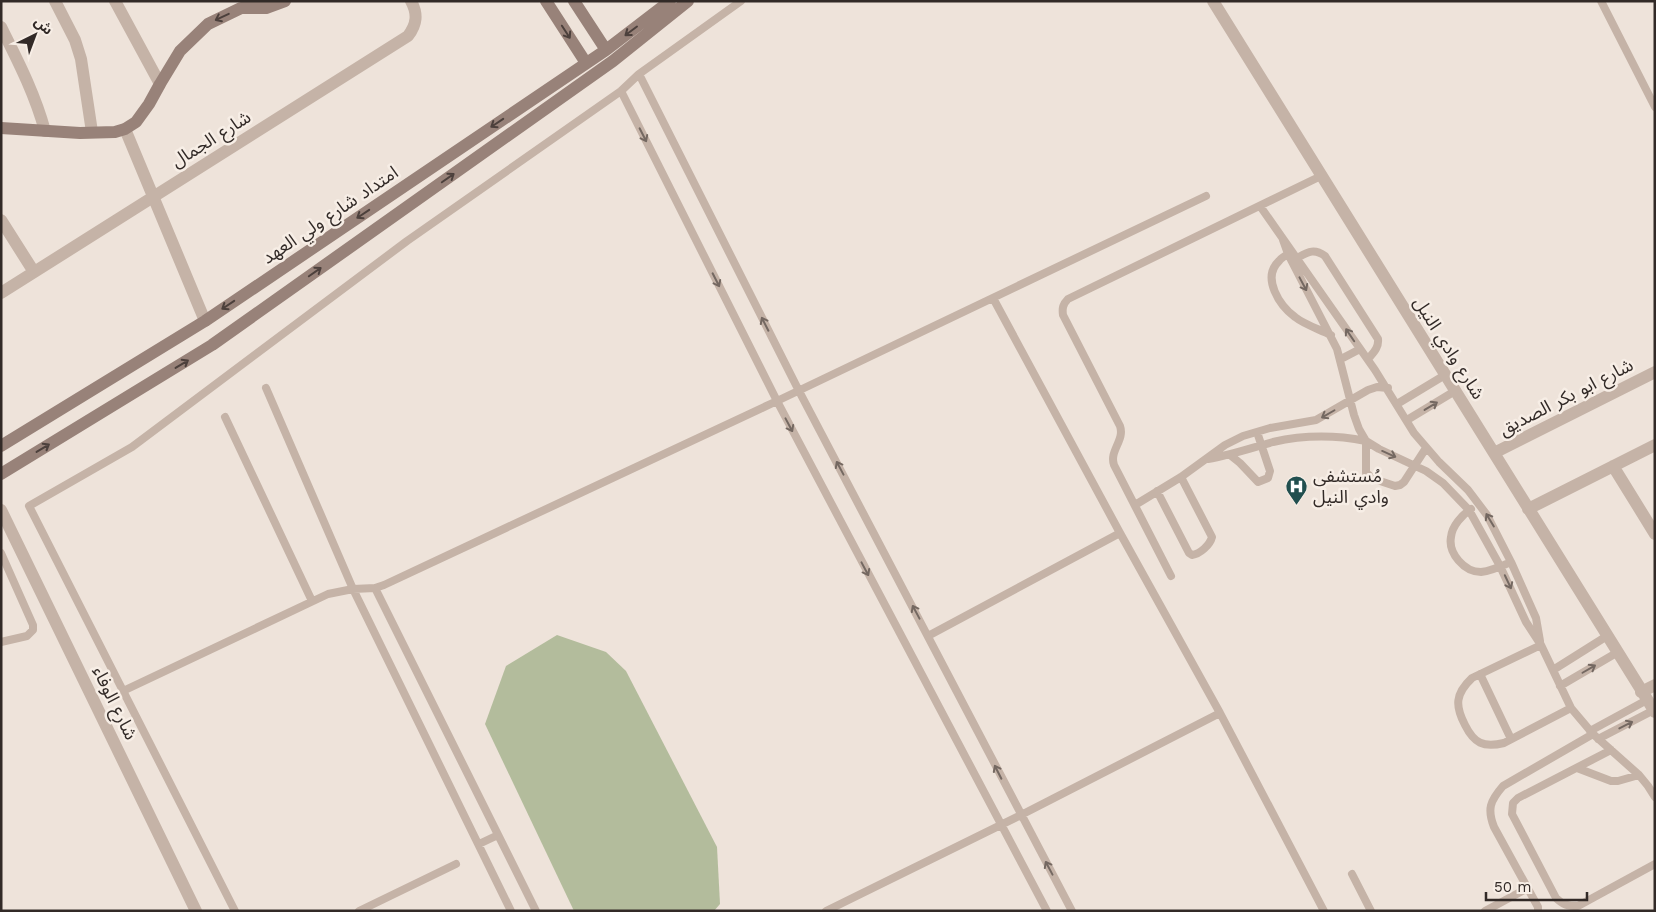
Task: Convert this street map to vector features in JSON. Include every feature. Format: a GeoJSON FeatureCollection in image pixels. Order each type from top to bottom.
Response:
{"type":"FeatureCollection","features":[{"type":"Feature","properties":{"kind":"main road"},"geometry":{"type":"LineString","coordinates":[[1,128],[92,132],[115,132],[125,129],[136,122],[149,104],[180,50],[208,24],[241,8],[285,1]]}},
{"type":"Feature","properties":{"kind":"main road"},"geometry":{"type":"LineString","coordinates":[[546,1],[586,63]]}},
{"type":"Feature","properties":{"kind":"main road"},"geometry":{"type":"LineString","coordinates":[[574,1],[609,55],[688,1]]}},
{"type":"Feature","properties":{"kind":"main road","name":"امتداد شارع ولي العهد"},"geometry":{"type":"LineString","coordinates":[[1,474],[212,345],[609,55],[670,1]]}},
{"type":"Feature","properties":{"kind":"main road","name":"امتداد شارع ولي العهد"},"geometry":{"type":"LineString","coordinates":[[2,446],[205,321],[586,63],[609,55]]}},
{"type":"Feature","properties":{"kind":"main road"},"geometry":{"type":"LineString","coordinates":[[2,446],[14,466]]}},
{"type":"Feature","properties":{"kind":"street"},"geometry":{"type":"LineString","coordinates":[[55,1],[75,40],[81,59],[92,132]]}},
{"type":"Feature","properties":{"kind":"street"},"geometry":{"type":"LineString","coordinates":[[115,1],[160,84]]}},
{"type":"Feature","properties":{"kind":"street","name":"شارع الجمال"},"geometry":{"type":"LineString","coordinates":[[1,293],[408,36],[414,28],[416,19],[415,9],[411,1]]}},
{"type":"Feature","properties":{"kind":"street","name":"شارع وادي النيل"},"geometry":{"type":"LineString","coordinates":[[1213,1],[1649,703]]}},
{"type":"Feature","properties":{"kind":"street"},"geometry":{"type":"LineString","coordinates":[[1,27],[4,41],[31,88],[45,131]]}},
{"type":"Feature","properties":{"kind":"street"},"geometry":{"type":"LineString","coordinates":[[125,129],[205,321]]}},
{"type":"Feature","properties":{"kind":"street"},"geometry":{"type":"LineString","coordinates":[[1,220],[34,272]]}},
{"type":"Feature","properties":{"kind":"street","name":"شارع ابو بكر الصديق"},"geometry":{"type":"LineString","coordinates":[[1494,453],[1655,372]]}},
{"type":"Feature","properties":{"kind":"street"},"geometry":{"type":"LineString","coordinates":[[1528,509],[1655,445]]}},
{"type":"Feature","properties":{"kind":"street"},"geometry":{"type":"LineString","coordinates":[[1613,466],[1655,534]]}},
{"type":"Feature","properties":{"kind":"street","name":"شارع الوفاء"},"geometry":{"type":"LineString","coordinates":[[1,510],[196,911]]}},
{"type":"Feature","properties":{"kind":"street"},"geometry":{"type":"LineString","coordinates":[[1649,703],[1655,684]]}},
{"type":"Feature","properties":{"kind":"lane"},"geometry":{"type":"LineString","coordinates":[[235,911],[29,506],[132,447],[407,241],[621,91],[639,74],[742,1]]}},
{"type":"Feature","properties":{"kind":"lane"},"geometry":{"type":"LineString","coordinates":[[1601,1],[1655,107]]}},
{"type":"Feature","properties":{"kind":"lane"},"geometry":{"type":"LineString","coordinates":[[639,74],[799,390],[1072,911]]}},
{"type":"Feature","properties":{"kind":"lane"},"geometry":{"type":"LineString","coordinates":[[621,91],[777,401],[1047,911]]}},
{"type":"Feature","properties":{"kind":"lane"},"geometry":{"type":"LineString","coordinates":[[1171,576],[1112,460],[1122,431],[1063,315],[1064,303],[1068,299],[1321,176]]}},
{"type":"Feature","properties":{"kind":"lane"},"geometry":{"type":"LineString","coordinates":[[123,691],[328,594],[353,589],[375,588],[777,401],[1206,196]]}},
{"type":"Feature","properties":{"kind":"lane"},"geometry":{"type":"LineString","coordinates":[[1260,206],[1388,388],[1426,448],[1468,490],[1494,527],[1536,618],[1541,645]]}},
{"type":"Feature","properties":{"kind":"lane"},"geometry":{"type":"LineString","coordinates":[[1283,240],[1288,254],[1341,359],[1350,402],[1359,429],[1366,441],[1366,473],[1374,479],[1395,486],[1400,485],[1404,482],[1426,448]]}},
{"type":"Feature","properties":{"kind":"lane"},"geometry":{"type":"LineString","coordinates":[[1297,258],[1316,250],[1325,256],[1378,339],[1376,349],[1368,359]]}},
{"type":"Feature","properties":{"kind":"lane"},"geometry":{"type":"LineString","coordinates":[[1288,254],[1278,262],[1272,273],[1272,284],[1276,296],[1296,318],[1330,335]]}},
{"type":"Feature","properties":{"kind":"lane"},"geometry":{"type":"LineString","coordinates":[[993,298],[1220,713],[1324,911]]}},
{"type":"Feature","properties":{"kind":"lane"},"geometry":{"type":"LineString","coordinates":[[1341,359],[1360,349]]}},
{"type":"Feature","properties":{"kind":"lane"},"geometry":{"type":"LineString","coordinates":[[1397,404],[1445,375]]}},
{"type":"Feature","properties":{"kind":"lane"},"geometry":{"type":"LineString","coordinates":[[1135,505],[1180,477],[1225,445],[1270,428],[1316,420],[1368,390],[1377,387],[1388,388]]}},
{"type":"Feature","properties":{"kind":"lane"},"geometry":{"type":"LineString","coordinates":[[266,388],[353,589],[511,911]]}},
{"type":"Feature","properties":{"kind":"lane"},"geometry":{"type":"LineString","coordinates":[[1407,420],[1455,392]]}},
{"type":"Feature","properties":{"kind":"lane"},"geometry":{"type":"LineString","coordinates":[[225,418],[312,602]]}},
{"type":"Feature","properties":{"kind":"lane"},"geometry":{"type":"LineString","coordinates":[[1230,455],[1240,463],[1254,480],[1258,482],[1268,478],[1270,471],[1256,432]]}},
{"type":"Feature","properties":{"kind":"lane"},"geometry":{"type":"LineString","coordinates":[[1206,459],[1230,455],[1274,442],[1320,436],[1366,441],[1415,465],[1443,483],[1469,510],[1500,566],[1526,622],[1541,645],[1571,708],[1594,735],[1639,775],[1655,797]]}},
{"type":"Feature","properties":{"kind":"lane"},"geometry":{"type":"LineString","coordinates":[[1157,491],[1189,553],[1192,555],[1197,554],[1209,544],[1212,536],[1180,477]]}},
{"type":"Feature","properties":{"kind":"lane"},"geometry":{"type":"LineString","coordinates":[[1479,504],[1469,510],[1455,525],[1450,538],[1450,544],[1460,563],[1477,572],[1483,572],[1511,562]]}},
{"type":"Feature","properties":{"kind":"lane"},"geometry":{"type":"LineString","coordinates":[[928,636],[1120,533]]}},
{"type":"Feature","properties":{"kind":"lane"},"geometry":{"type":"LineString","coordinates":[[1,553],[33,625],[33,630],[27,636],[1,642]]}},
{"type":"Feature","properties":{"kind":"lane"},"geometry":{"type":"LineString","coordinates":[[375,588],[534,910]]}},
{"type":"Feature","properties":{"kind":"lane"},"geometry":{"type":"LineString","coordinates":[[1553,670],[1607,636]]}},
{"type":"Feature","properties":{"kind":"lane"},"geometry":{"type":"LineString","coordinates":[[1541,645],[1472,678],[1460,693],[1458,702],[1459,713],[1470,736],[1478,742],[1495,745],[1504,743],[1571,708]]}},
{"type":"Feature","properties":{"kind":"lane"},"geometry":{"type":"LineString","coordinates":[[1560,686],[1618,652]]}},
{"type":"Feature","properties":{"kind":"lane"},"geometry":{"type":"LineString","coordinates":[[1480,674],[1511,739]]}},
{"type":"Feature","properties":{"kind":"lane"},"geometry":{"type":"LineString","coordinates":[[1594,735],[1649,703]]}},
{"type":"Feature","properties":{"kind":"lane"},"geometry":{"type":"LineString","coordinates":[[1538,911],[1538,907],[1490,817],[1490,806],[1494,796],[1503,786],[1649,703]]}},
{"type":"Feature","properties":{"kind":"lane"},"geometry":{"type":"LineString","coordinates":[[826,911],[1021,816],[1220,713]]}},
{"type":"Feature","properties":{"kind":"lane"},"geometry":{"type":"LineString","coordinates":[[1612,750],[1518,798],[1513,803],[1512,814],[1556,898],[1562,904],[1578,906],[1655,864]]}},
{"type":"Feature","properties":{"kind":"lane"},"geometry":{"type":"LineString","coordinates":[[1577,768],[1611,781],[1639,775]]}},
{"type":"Feature","properties":{"kind":"lane"},"geometry":{"type":"LineString","coordinates":[[479,844],[498,835]]}},
{"type":"Feature","properties":{"kind":"lane"},"geometry":{"type":"LineString","coordinates":[[359,911],[456,864]]}},
{"type":"Feature","properties":{"kind":"lane"},"geometry":{"type":"LineString","coordinates":[[1352,874],[1371,911]]}},
{"type":"Feature","properties":{"kind":"lane"},"geometry":{"type":"LineString","coordinates":[[1485,911],[1528,888]]}},
{"type":"Feature","properties":{"kind":"green space"},"geometry":{"type":"Polygon","coordinates":[[[557,635],[606,652],[626,671],[717,847],[720,904],[714,911],[574,911],[485,724],[506,666],[557,635]]]}},
{"type":"Feature","properties":{"kind":"place","name":"مُستشفى وادي النيل"},"geometry":{"type":"Point","coordinates":[1297,505]}}]}
